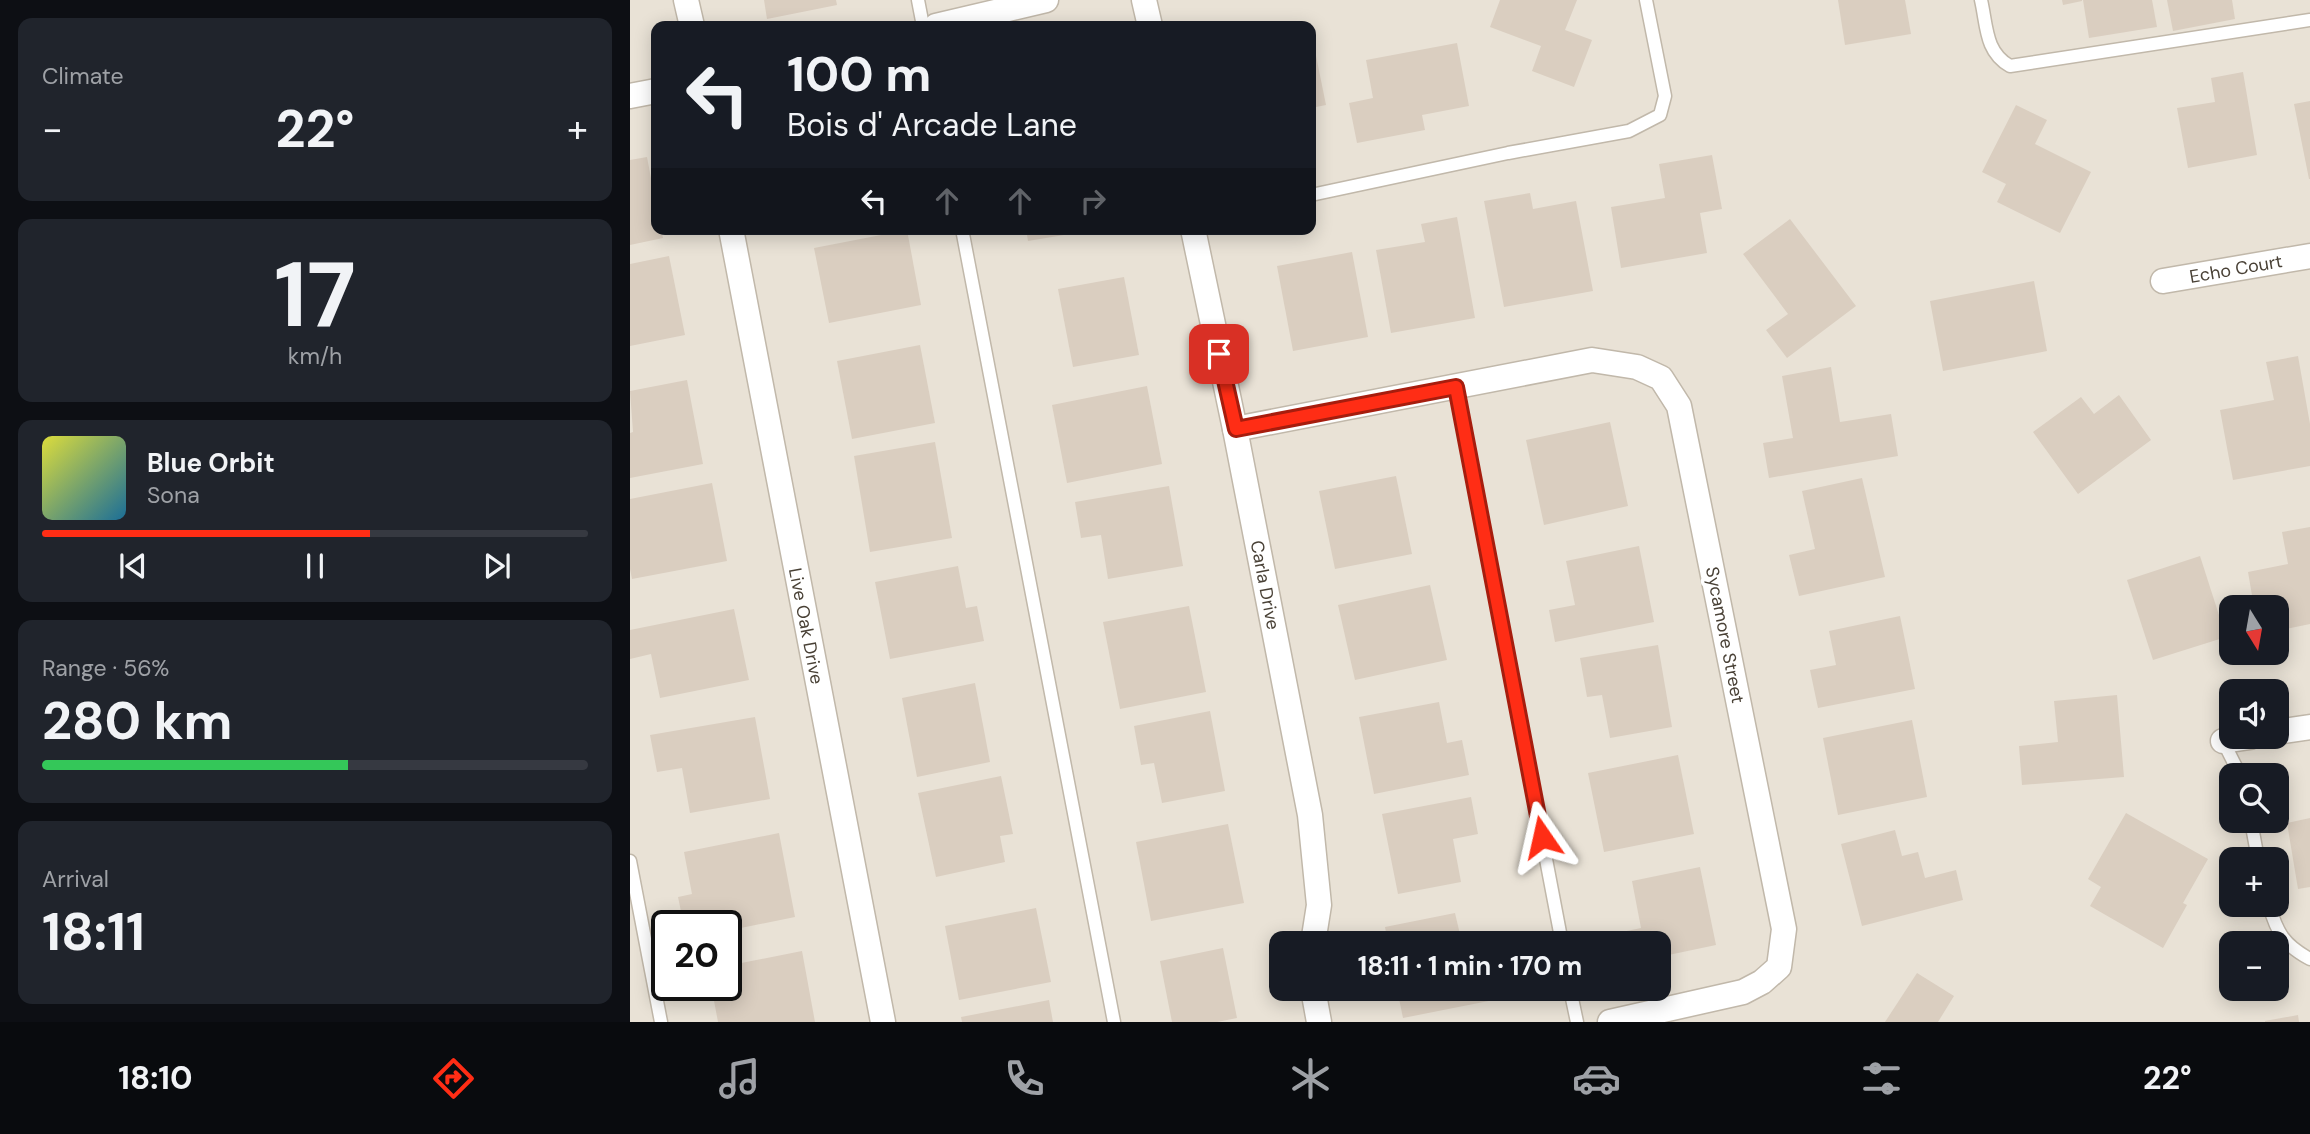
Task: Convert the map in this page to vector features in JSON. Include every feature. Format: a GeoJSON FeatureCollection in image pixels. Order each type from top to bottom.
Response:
{"type":"FeatureCollection","features":[{"type":"Feature","properties":{"kind":"street"},"geometry":{"type":"LineString","coordinates":[[687,0],[691,21]]}},
{"type":"Feature","properties":{"kind":"street"},"geometry":{"type":"LineString","coordinates":[[957,21],[1046,0]]}},
{"type":"Feature","properties":{"kind":"street"},"geometry":{"type":"LineString","coordinates":[[1144,0],[1149,21]]}},
{"type":"Feature","properties":{"kind":"street"},"geometry":{"type":"LineString","coordinates":[[630,96],[651,92]]}},
{"type":"Feature","properties":{"kind":"street","name":"Live Oak Drive"},"geometry":{"type":"LineString","coordinates":[[732,235],[883,1022]]}},
{"type":"Feature","properties":{"kind":"street","name":"Carla Drive"},"geometry":{"type":"LineString","coordinates":[[1194,235],[1236,429],[1310,815],[1319,905],[1315,931]]}},
{"type":"Feature","properties":{"kind":"street","name":"Echo Court"},"geometry":{"type":"LineString","coordinates":[[2162,281],[2310,256]]}},
{"type":"Feature","properties":{"kind":"street","name":"Sycamore Street"},"geometry":{"type":"LineString","coordinates":[[1456,387],[1592,360],[1637,367],[1661,378],[1679,406],[1784,929],[1779,967],[1762,982],[1743,992],[1610,1022]]}},
{"type":"Feature","properties":{"kind":"street"},"geometry":{"type":"LineString","coordinates":[[1236,429],[1456,387]]}},
{"type":"Feature","properties":{"kind":"street"},"geometry":{"type":"LineString","coordinates":[[2289,730],[2310,727]]}},
{"type":"Feature","properties":{"kind":"street"},"geometry":{"type":"LineString","coordinates":[[1315,1001],[1319,1022]]}},
{"type":"Feature","properties":{"kind":"lane"},"geometry":{"type":"LineString","coordinates":[[918,0],[922,21]]}},
{"type":"Feature","properties":{"kind":"lane"},"geometry":{"type":"LineString","coordinates":[[1316,194],[1508,153],[1629,131],[1660,115],[1665,96],[1646,0]]}},
{"type":"Feature","properties":{"kind":"lane"},"geometry":{"type":"LineString","coordinates":[[1981,0],[1992,51],[1998,60],[2010,66],[2310,20]]}},
{"type":"Feature","properties":{"kind":"lane"},"geometry":{"type":"LineString","coordinates":[[963,235],[1114,1022]]}},
{"type":"Feature","properties":{"kind":"lane"},"geometry":{"type":"LineString","coordinates":[[1456,387],[1560,931]]}},
{"type":"Feature","properties":{"kind":"lane"},"geometry":{"type":"LineString","coordinates":[[630,861],[661,1022]]}},
{"type":"Feature","properties":{"kind":"lane"},"geometry":{"type":"LineString","coordinates":[[2273,917],[2279,934],[2293,950],[2310,959]]}},
{"type":"Feature","properties":{"kind":"lane"},"geometry":{"type":"LineString","coordinates":[[1573,1001],[1577,1022]]}},
{"type":"Feature","properties":{"kind":"shaded area"},"geometry":{"type":"Polygon","coordinates":[[[630,0],[2310,0],[2310,1022],[630,1022],[630,0]]]}},
{"type":"Feature","properties":{"kind":"building"},"geometry":{"type":"Polygon","coordinates":[[[764,0],[836,0],[837,5],[767,19],[764,0]]]}},
{"type":"Feature","properties":{"kind":"building"},"geometry":{"type":"Polygon","coordinates":[[[1500,0],[1577,0],[1565,30],[1592,40],[1574,87],[1532,71],[1541,46],[1490,27],[1500,0]]]}},
{"type":"Feature","properties":{"kind":"building"},"geometry":{"type":"Polygon","coordinates":[[[1838,0],[1905,0],[1911,34],[1845,45],[1838,0]]]}},
{"type":"Feature","properties":{"kind":"building"},"geometry":{"type":"Polygon","coordinates":[[[2062,0],[2082,0],[2082,1],[2063,5],[2062,0]]]}},
{"type":"Feature","properties":{"kind":"building"},"geometry":{"type":"Polygon","coordinates":[[[2083,0],[2152,0],[2157,27],[2089,38],[2083,0]]]}},
{"type":"Feature","properties":{"kind":"building"},"geometry":{"type":"Polygon","coordinates":[[[2167,0],[2232,0],[2235,19],[2173,31],[2167,0]]]}},
{"type":"Feature","properties":{"kind":"building"},"geometry":{"type":"Polygon","coordinates":[[[1457,43],[1469,106],[1422,115],[1425,130],[1357,143],[1349,103],[1373,98],[1366,60],[1457,43]]]}},
{"type":"Feature","properties":{"kind":"building"},"geometry":{"type":"Polygon","coordinates":[[[1316,56],[1326,105],[1316,107],[1316,56]]]}},
{"type":"Feature","properties":{"kind":"building"},"geometry":{"type":"Polygon","coordinates":[[[2243,72],[2257,155],[2188,168],[2177,108],[2215,102],[2211,78],[2243,72]]]}},
{"type":"Feature","properties":{"kind":"building"},"geometry":{"type":"Polygon","coordinates":[[[2310,101],[2310,179],[2309,179],[2294,104],[2310,101]]]}},
{"type":"Feature","properties":{"kind":"building"},"geometry":{"type":"Polygon","coordinates":[[[2016,105],[2047,120],[2035,144],[2091,172],[2060,233],[1997,202],[2006,184],[1982,172],[2016,105]]]}},
{"type":"Feature","properties":{"kind":"building"},"geometry":{"type":"Polygon","coordinates":[[[1712,155],[1722,209],[1700,213],[1707,253],[1621,268],[1611,207],[1665,198],[1659,164],[1712,155]]]}},
{"type":"Feature","properties":{"kind":"building"},"geometry":{"type":"Polygon","coordinates":[[[647,157],[651,178],[651,235],[662,235],[663,238],[630,245],[630,160],[647,157]]]}},
{"type":"Feature","properties":{"kind":"building"},"geometry":{"type":"Polygon","coordinates":[[[1530,193],[1533,209],[1576,201],[1593,291],[1504,307],[1484,201],[1530,193]]]}},
{"type":"Feature","properties":{"kind":"building"},"geometry":{"type":"Polygon","coordinates":[[[1457,217],[1475,318],[1391,333],[1376,250],[1425,242],[1421,224],[1457,217]]]}},
{"type":"Feature","properties":{"kind":"building"},"geometry":{"type":"Polygon","coordinates":[[[1790,219],[1856,306],[1787,358],[1766,330],[1788,314],[1743,254],[1790,219]]]}},
{"type":"Feature","properties":{"kind":"building"},"geometry":{"type":"Polygon","coordinates":[[[881,235],[908,235],[921,305],[829,323],[814,248],[881,235]]]}},
{"type":"Feature","properties":{"kind":"building"},"geometry":{"type":"Polygon","coordinates":[[[1027,235],[1064,235],[1028,241],[1027,235]]]}},
{"type":"Feature","properties":{"kind":"building"},"geometry":{"type":"Polygon","coordinates":[[[1352,252],[1368,337],[1293,351],[1277,266],[1352,252]]]}},
{"type":"Feature","properties":{"kind":"building"},"geometry":{"type":"Polygon","coordinates":[[[669,256],[685,335],[630,346],[630,264],[669,256]]]}},
{"type":"Feature","properties":{"kind":"building"},"geometry":{"type":"Polygon","coordinates":[[[1124,277],[1139,355],[1073,367],[1058,289],[1124,277]]]}},
{"type":"Feature","properties":{"kind":"building"},"geometry":{"type":"Polygon","coordinates":[[[2034,281],[2047,351],[1943,371],[1930,301],[2034,281]]]}},
{"type":"Feature","properties":{"kind":"building"},"geometry":{"type":"Polygon","coordinates":[[[920,345],[935,423],[852,439],[837,361],[920,345]]]}},
{"type":"Feature","properties":{"kind":"building"},"geometry":{"type":"Polygon","coordinates":[[[2298,356],[2310,424],[2310,466],[2233,480],[2220,410],[2274,400],[2266,362],[2298,356]]]}},
{"type":"Feature","properties":{"kind":"building"},"geometry":{"type":"Polygon","coordinates":[[[1831,367],[1840,422],[1891,414],[1898,456],[1769,478],[1763,443],[1793,438],[1782,376],[1831,367]]]}},
{"type":"Feature","properties":{"kind":"building"},"geometry":{"type":"Polygon","coordinates":[[[687,380],[703,464],[630,478],[630,433],[633,432],[630,391],[687,380]]]}},
{"type":"Feature","properties":{"kind":"building"},"geometry":{"type":"Polygon","coordinates":[[[1147,386],[1162,464],[1067,483],[1052,405],[1147,386]]]}},
{"type":"Feature","properties":{"kind":"building"},"geometry":{"type":"Polygon","coordinates":[[[2119,395],[2151,440],[2078,494],[2033,432],[2081,397],[2094,414],[2119,395]]]}},
{"type":"Feature","properties":{"kind":"building"},"geometry":{"type":"Polygon","coordinates":[[[1610,422],[1628,506],[1544,525],[1526,440],[1610,422]]]}},
{"type":"Feature","properties":{"kind":"building"},"geometry":{"type":"Polygon","coordinates":[[[935,442],[952,538],[870,552],[854,456],[935,442]]]}},
{"type":"Feature","properties":{"kind":"building"},"geometry":{"type":"Polygon","coordinates":[[[1396,476],[1412,554],[1335,569],[1319,491],[1396,476]]]}},
{"type":"Feature","properties":{"kind":"building"},"geometry":{"type":"Polygon","coordinates":[[[1862,478],[1885,577],[1799,596],[1789,555],[1815,549],[1802,491],[1862,478]]]}},
{"type":"Feature","properties":{"kind":"building"},"geometry":{"type":"Polygon","coordinates":[[[712,483],[727,561],[632,579],[630,499],[712,483]]]}},
{"type":"Feature","properties":{"kind":"building"},"geometry":{"type":"Polygon","coordinates":[[[1169,486],[1183,566],[1108,579],[1101,535],[1081,538],[1075,502],[1169,486]]]}},
{"type":"Feature","properties":{"kind":"building"},"geometry":{"type":"Polygon","coordinates":[[[2310,527],[2310,624],[2289,628],[2289,595],[2252,595],[2248,572],[2288,564],[2282,532],[2310,527]]]}},
{"type":"Feature","properties":{"kind":"building"},"geometry":{"type":"Polygon","coordinates":[[[1639,546],[1654,622],[1555,642],[1549,610],[1575,605],[1566,561],[1639,546]]]}},
{"type":"Feature","properties":{"kind":"building"},"geometry":{"type":"Polygon","coordinates":[[[2200,556],[2219,615],[2219,639],[2153,660],[2127,580],[2200,556]]]}},
{"type":"Feature","properties":{"kind":"building"},"geometry":{"type":"Polygon","coordinates":[[[958,566],[966,608],[977,606],[984,641],[890,659],[875,582],[958,566]]]}},
{"type":"Feature","properties":{"kind":"building"},"geometry":{"type":"Polygon","coordinates":[[[1430,585],[1447,660],[1355,680],[1338,605],[1430,585]]]}},
{"type":"Feature","properties":{"kind":"building"},"geometry":{"type":"Polygon","coordinates":[[[1189,606],[1206,692],[1120,709],[1103,622],[1189,606]]]}},
{"type":"Feature","properties":{"kind":"building"},"geometry":{"type":"Polygon","coordinates":[[[734,609],[749,680],[660,698],[651,654],[630,659],[630,630],[734,609]]]}},
{"type":"Feature","properties":{"kind":"building"},"geometry":{"type":"Polygon","coordinates":[[[1900,616],[1915,689],[1818,708],[1810,670],[1836,665],[1829,631],[1900,616]]]}},
{"type":"Feature","properties":{"kind":"building"},"geometry":{"type":"Polygon","coordinates":[[[1658,645],[1672,727],[1610,738],[1602,695],[1587,697],[1580,658],[1658,645]]]}},
{"type":"Feature","properties":{"kind":"building"},"geometry":{"type":"Polygon","coordinates":[[[975,683],[990,762],[917,777],[902,698],[975,683]]]}},
{"type":"Feature","properties":{"kind":"building"},"geometry":{"type":"Polygon","coordinates":[[[2117,695],[2124,777],[2022,785],[2019,746],[2058,742],[2054,701],[2117,695]]]}},
{"type":"Feature","properties":{"kind":"building"},"geometry":{"type":"Polygon","coordinates":[[[1439,702],[1447,743],[1462,740],[1469,775],[1374,794],[1359,717],[1439,702]]]}},
{"type":"Feature","properties":{"kind":"building"},"geometry":{"type":"Polygon","coordinates":[[[1210,711],[1225,791],[1162,803],[1154,763],[1141,765],[1134,726],[1210,711]]]}},
{"type":"Feature","properties":{"kind":"building"},"geometry":{"type":"Polygon","coordinates":[[[755,717],[770,799],[690,813],[682,768],[657,772],[650,735],[755,717]]]}},
{"type":"Feature","properties":{"kind":"building"},"geometry":{"type":"Polygon","coordinates":[[[1912,720],[1927,797],[1838,815],[1823,738],[1912,720]]]}},
{"type":"Feature","properties":{"kind":"building"},"geometry":{"type":"Polygon","coordinates":[[[1678,755],[1694,834],[1604,852],[1588,773],[1678,755]]]}},
{"type":"Feature","properties":{"kind":"building"},"geometry":{"type":"Polygon","coordinates":[[[1001,776],[1013,834],[1000,836],[1005,862],[936,877],[918,793],[1001,776]]]}},
{"type":"Feature","properties":{"kind":"building"},"geometry":{"type":"Polygon","coordinates":[[[1471,797],[1478,834],[1453,839],[1461,882],[1398,894],[1382,814],[1471,797]]]}},
{"type":"Feature","properties":{"kind":"building"},"geometry":{"type":"Polygon","coordinates":[[[2126,813],[2208,859],[2183,903],[2187,905],[2163,948],[2090,906],[2101,887],[2088,879],[2126,813]]]}},
{"type":"Feature","properties":{"kind":"building"},"geometry":{"type":"Polygon","coordinates":[[[2310,818],[2310,887],[2298,889],[2289,823],[2310,818]]]}},
{"type":"Feature","properties":{"kind":"building"},"geometry":{"type":"Polygon","coordinates":[[[1228,824],[1244,903],[1151,921],[1136,842],[1228,824]]]}},
{"type":"Feature","properties":{"kind":"building"},"geometry":{"type":"Polygon","coordinates":[[[1895,830],[1902,856],[1918,852],[1925,878],[1956,870],[1963,900],[1862,926],[1841,844],[1895,830]]]}},
{"type":"Feature","properties":{"kind":"building"},"geometry":{"type":"Polygon","coordinates":[[[779,833],[795,917],[742,928],[742,910],[681,910],[678,897],[692,894],[684,852],[779,833]]]}},
{"type":"Feature","properties":{"kind":"building"},"geometry":{"type":"Polygon","coordinates":[[[1700,867],[1716,945],[1671,954],[1671,931],[1627,931],[1641,928],[1632,881],[1700,867]]]}},
{"type":"Feature","properties":{"kind":"building"},"geometry":{"type":"Polygon","coordinates":[[[1036,908],[1051,982],[959,1000],[945,926],[1036,908]]]}},
{"type":"Feature","properties":{"kind":"building"},"geometry":{"type":"Polygon","coordinates":[[[1455,913],[1459,931],[1386,931],[1385,927],[1455,913]]]}},
{"type":"Feature","properties":{"kind":"building"},"geometry":{"type":"Polygon","coordinates":[[[1223,948],[1237,1018],[1217,1022],[1172,1022],[1160,961],[1223,948]]]}},
{"type":"Feature","properties":{"kind":"building"},"geometry":{"type":"Polygon","coordinates":[[[802,951],[815,1022],[718,1022],[714,1001],[742,1001],[742,963],[802,951]]]}},
{"type":"Feature","properties":{"kind":"building"},"geometry":{"type":"Polygon","coordinates":[[[1917,973],[1954,996],[1938,1022],[1885,1022],[1917,973]]]}},
{"type":"Feature","properties":{"kind":"building"},"geometry":{"type":"Polygon","coordinates":[[[1049,1000],[1053,1022],[962,1022],[961,1017],[1049,1000]]]}},
{"type":"Feature","properties":{"kind":"building"},"geometry":{"type":"Polygon","coordinates":[[[1399,1001],[1489,1001],[1403,1018],[1399,1001]]]}},
{"type":"Feature","properties":{"kind":"building"},"geometry":{"type":"Polygon","coordinates":[[[2298,1015],[2299,1022],[2265,1022],[2265,1021],[2298,1015]]]}},
{"type":"Feature","properties":{"kind":"route"},"geometry":{"type":"LineString","coordinates":[[1219,354],[1236,429],[1456,387],[1542,837]]}}]}
